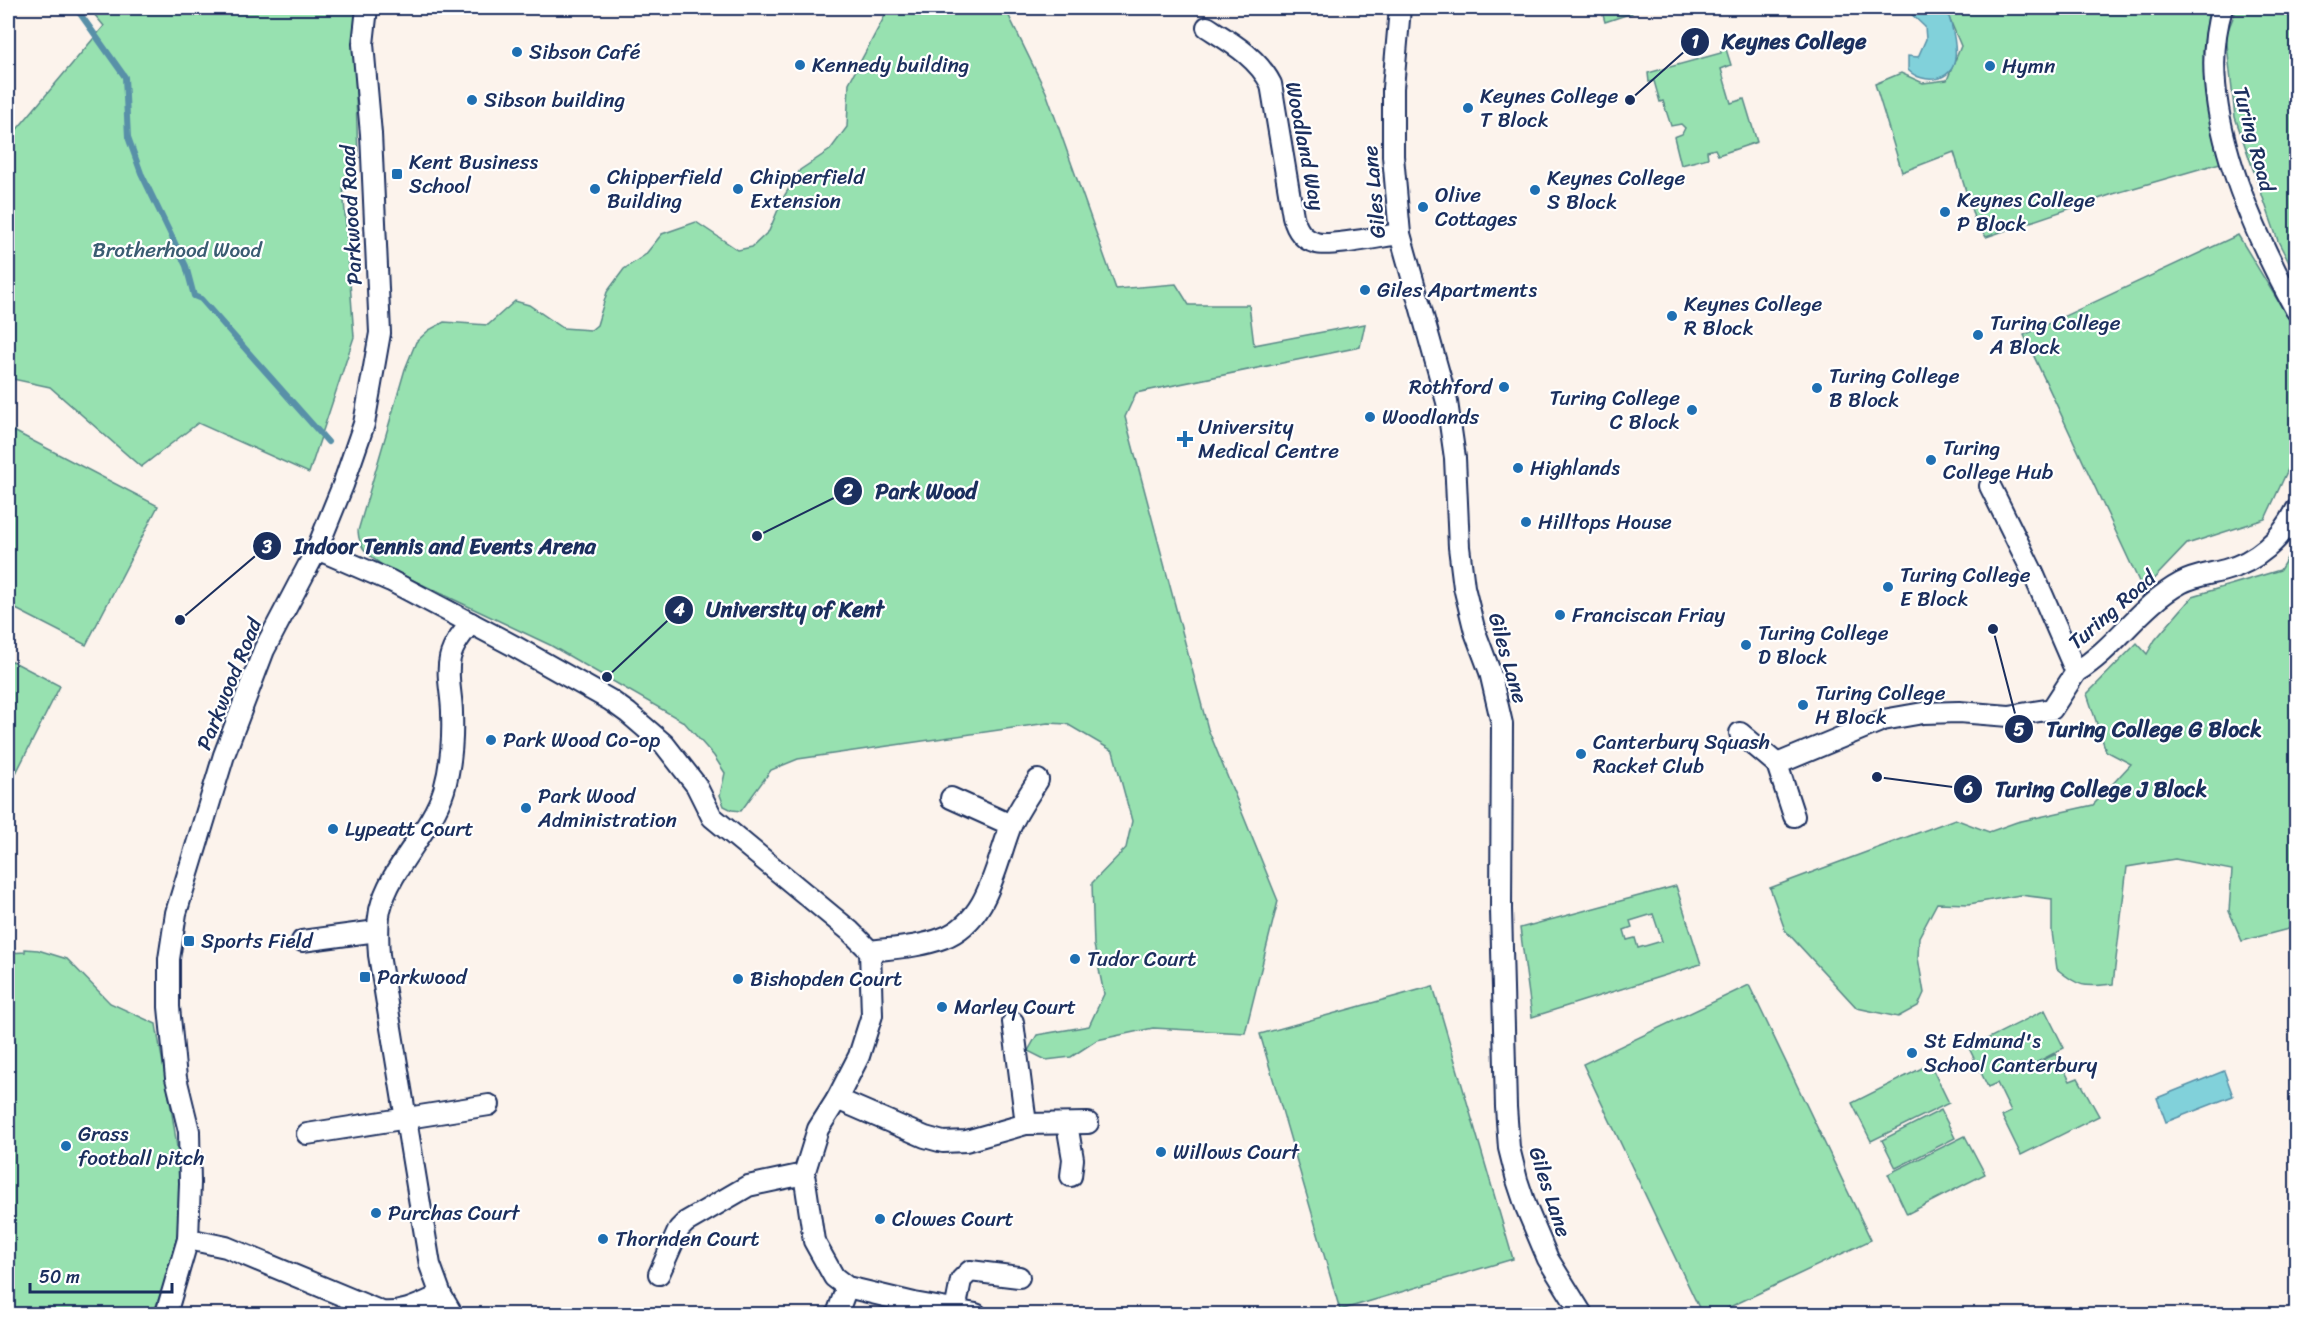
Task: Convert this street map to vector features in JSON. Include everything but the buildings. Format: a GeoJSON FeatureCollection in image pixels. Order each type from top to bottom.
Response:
{"type":"FeatureCollection","features":[{"type":"Feature","properties":{"kind":"street","name":"Parkwood Road"},"geometry":{"type":"LineString","coordinates":[[166,1314],[188,1239],[190,1183],[189,1131],[176,1078],[169,1006],[169,959],[176,913],[224,755],[264,650],[317,549],[343,485],[364,424],[380,333],[371,134],[363,44],[367,8]]}},
{"type":"Feature","properties":{"kind":"street","name":"Giles Lane"},"geometry":{"type":"LineString","coordinates":[[1400,8],[1394,88],[1393,156],[1400,234],[1447,402],[1455,458],[1464,587],[1475,632],[1490,672],[1502,724],[1501,909],[1509,1148],[1526,1207],[1548,1260],[1582,1314]]}},
{"type":"Feature","properties":{"kind":"street","name":"Turing Road"},"geometry":{"type":"LineString","coordinates":[[2222,8],[2213,43],[2216,110],[2251,216],[2271,262],[2296,310]]}},
{"type":"Feature","properties":{"kind":"street","name":"Woodland Way"},"geometry":{"type":"LineString","coordinates":[[1207,27],[1253,60],[1264,71],[1271,84],[1296,229],[1305,238],[1317,244],[1400,234]]}},
{"type":"Feature","properties":{"kind":"street"},"geometry":{"type":"LineString","coordinates":[[1778,764],[1883,720],[1923,713],[1959,712],[2009,716],[2052,710],[2076,672],[2033,573],[1990,486]]}},
{"type":"Feature","properties":{"kind":"street","name":"Turing Road"},"geometry":{"type":"LineString","coordinates":[[2076,672],[2095,660],[2157,599],[2172,588],[2196,577],[2241,566],[2254,558],[2282,533],[2296,510]]}},
{"type":"Feature","properties":{"kind":"street"},"geometry":{"type":"LineString","coordinates":[[317,549],[391,581],[471,623],[610,700],[628,713],[664,744],[696,784],[712,817],[850,931],[870,951],[872,1015],[859,1056],[818,1129],[804,1174],[814,1241],[834,1277],[847,1287],[976,1314]]}},
{"type":"Feature","properties":{"kind":"street"},"geometry":{"type":"LineString","coordinates":[[452,1314],[441,1295],[430,1265],[379,956],[377,931],[381,908],[392,881],[433,816],[444,791],[451,759],[453,714],[450,656],[458,639],[471,623]]}},
{"type":"Feature","properties":{"kind":"street"},"geometry":{"type":"LineString","coordinates":[[1740,733],[1778,764],[1794,816]]}},
{"type":"Feature","properties":{"kind":"street"},"geometry":{"type":"LineString","coordinates":[[870,951],[919,944],[945,937],[966,922],[981,905],[1011,825],[1038,780]]}},
{"type":"Feature","properties":{"kind":"street"},"geometry":{"type":"LineString","coordinates":[[951,798],[1011,825]]}},
{"type":"Feature","properties":{"kind":"street"},"geometry":{"type":"LineString","coordinates":[[302,941],[377,931]]}},
{"type":"Feature","properties":{"kind":"street"},"geometry":{"type":"LineString","coordinates":[[1013,1022],[1026,1124]]}},
{"type":"Feature","properties":{"kind":"street"},"geometry":{"type":"LineString","coordinates":[[837,1098],[925,1137],[943,1142],[966,1141],[1026,1124],[1089,1123]]}},
{"type":"Feature","properties":{"kind":"street"},"geometry":{"type":"LineString","coordinates":[[307,1134],[489,1105]]}},
{"type":"Feature","properties":{"kind":"street"},"geometry":{"type":"LineString","coordinates":[[1066,1124],[1073,1159],[1071,1176]]}},
{"type":"Feature","properties":{"kind":"street"},"geometry":{"type":"LineString","coordinates":[[659,1274],[673,1228],[748,1186],[804,1174]]}},
{"type":"Feature","properties":{"kind":"street"},"geometry":{"type":"LineString","coordinates":[[188,1239],[226,1247],[357,1309],[374,1309],[392,1313],[412,1309],[441,1295]]}},
{"type":"Feature","properties":{"kind":"street"},"geometry":{"type":"LineString","coordinates":[[955,1311],[961,1280],[970,1271],[1019,1277]]}},
{"type":"Feature","properties":{"kind":"street"},"geometry":{"type":"LineString","coordinates":[[837,1314],[847,1287]]}},
{"type":"Feature","properties":{"kind":"green space","name":"Brotherhood Wood"},"geometry":{"type":"Polygon","coordinates":[[[89,8],[357,8],[354,34],[358,158],[343,186],[354,337],[309,473],[198,423],[141,467],[50,387],[8,378],[8,140],[104,26],[89,8]]]}},
{"type":"Feature","properties":{"kind":"green space"},"geometry":{"type":"Polygon","coordinates":[[[889,8],[1005,8],[1046,92],[1116,289],[1176,284],[1189,305],[1249,305],[1254,345],[1365,324],[1360,347],[1136,393],[1125,417],[1208,729],[1278,901],[1245,1033],[1153,1028],[1097,1040],[1071,1057],[1046,1060],[1028,1051],[1037,1035],[1089,1026],[1104,994],[1094,945],[1092,883],[1126,848],[1132,821],[1113,751],[1067,724],[1048,723],[798,759],[771,770],[741,811],[732,810],[724,806],[720,795],[725,773],[714,756],[684,722],[550,645],[385,567],[370,556],[363,548],[359,538],[358,531],[405,369],[416,342],[429,330],[444,322],[488,325],[515,301],[529,305],[563,328],[591,330],[597,325],[607,292],[624,269],[645,255],[662,234],[696,222],[738,250],[752,247],[769,231],[783,198],[800,170],[830,150],[847,127],[849,83],[889,8]]]}},
{"type":"Feature","properties":{"kind":"green space"},"geometry":{"type":"Polygon","coordinates":[[[1601,8],[1631,8],[1632,13],[1605,22],[1601,8]]]}},
{"type":"Feature","properties":{"kind":"green space"},"geometry":{"type":"Polygon","coordinates":[[[1945,8],[2209,8],[2203,51],[2208,106],[2227,161],[2113,194],[1986,237],[1974,218],[1954,152],[1902,172],[1875,84],[1901,73],[1923,83],[1947,80],[1961,46],[1945,8]]]}},
{"type":"Feature","properties":{"kind":"green space"},"geometry":{"type":"Polygon","coordinates":[[[2237,8],[2296,8],[2296,276],[2278,241],[2235,117],[2226,35],[2237,8]]]}},
{"type":"Feature","properties":{"kind":"green space"},"geometry":{"type":"Polygon","coordinates":[[[1726,49],[1731,65],[1721,69],[1731,103],[1744,99],[1757,142],[1718,155],[1715,149],[1707,151],[1708,158],[1681,165],[1674,137],[1682,134],[1685,128],[1681,124],[1671,126],[1663,101],[1660,102],[1654,81],[1649,82],[1648,73],[1721,53],[1721,50],[1726,49]]]}},
{"type":"Feature","properties":{"kind":"green space"},"geometry":{"type":"Polygon","coordinates":[[[2238,235],[2292,324],[2296,345],[2296,452],[2265,519],[2187,544],[2143,590],[2024,335],[2238,235]]]}},
{"type":"Feature","properties":{"kind":"green space"},"geometry":{"type":"Polygon","coordinates":[[[8,428],[158,506],[86,645],[8,605],[8,428]]]}},
{"type":"Feature","properties":{"kind":"green space"},"geometry":{"type":"Polygon","coordinates":[[[2296,543],[2296,927],[2242,941],[2229,911],[2232,870],[2175,859],[2127,867],[2113,984],[2089,986],[2071,980],[2057,969],[2052,932],[2052,899],[2020,895],[1969,904],[1937,903],[1919,937],[1918,958],[1924,993],[1918,1006],[1898,1017],[1857,1008],[1785,930],[1770,888],[1955,819],[1989,832],[2017,822],[2093,805],[2131,764],[2106,751],[2087,694],[2137,643],[2147,654],[2155,640],[2193,596],[2280,570],[2296,543]]]}},
{"type":"Feature","properties":{"kind":"green space"},"geometry":{"type":"Polygon","coordinates":[[[8,659],[60,686],[8,789],[8,659]]]}},
{"type":"Feature","properties":{"kind":"green space"},"geometry":{"type":"Polygon","coordinates":[[[1676,886],[1701,964],[1532,1017],[1520,928],[1676,886]],[[1653,914],[1630,921],[1632,927],[1624,930],[1627,940],[1635,938],[1638,948],[1662,941],[1653,914]]]}},
{"type":"Feature","properties":{"kind":"green space"},"geometry":{"type":"Polygon","coordinates":[[[25,949],[38,950],[67,959],[110,1003],[156,1024],[178,1153],[180,1205],[174,1252],[153,1314],[8,1314],[8,953],[25,952],[25,949]]]}},
{"type":"Feature","properties":{"kind":"green space"},"geometry":{"type":"Polygon","coordinates":[[[1749,985],[1871,1240],[1715,1314],[1702,1314],[1583,1064],[1749,985]]]}},
{"type":"Feature","properties":{"kind":"green space"},"geometry":{"type":"Polygon","coordinates":[[[1433,986],[1513,1259],[1340,1310],[1260,1034],[1433,986]]]}},
{"type":"Feature","properties":{"kind":"green space"},"geometry":{"type":"Polygon","coordinates":[[[2045,1010],[2064,1048],[2028,1067],[2056,1054],[2070,1081],[2078,1078],[2099,1116],[2021,1155],[2002,1116],[2011,1112],[1997,1083],[1988,1087],[1969,1048],[2045,1010]]]}},
{"type":"Feature","properties":{"kind":"green space"},"geometry":{"type":"Polygon","coordinates":[[[1930,1064],[1949,1103],[1871,1141],[1852,1103],[1930,1064]]]}},
{"type":"Feature","properties":{"kind":"green space"},"geometry":{"type":"Polygon","coordinates":[[[1941,1110],[1955,1138],[1896,1168],[1882,1140],[1941,1110]]]}},
{"type":"Feature","properties":{"kind":"green space"},"geometry":{"type":"Polygon","coordinates":[[[1965,1136],[1985,1174],[1907,1214],[1888,1174],[1965,1136]]]}},
{"type":"Feature","properties":{"kind":"water"},"geometry":{"type":"Polygon","coordinates":[[[1905,8],[1945,8],[1953,32],[1955,58],[1949,72],[1943,76],[1936,79],[1921,78],[1908,70],[1908,56],[1918,57],[1926,39],[1925,27],[1905,8]]]}},
{"type":"Feature","properties":{"kind":"water"},"geometry":{"type":"Polygon","coordinates":[[[2224,1071],[2233,1096],[2166,1122],[2157,1098],[2224,1071]]]}},
{"type":"Feature","properties":{"kind":"waterway"},"geometry":{"type":"LineString","coordinates":[[76,8],[125,77],[128,137],[141,173],[186,266],[194,296],[201,299],[328,442]]}},
{"type":"Feature","properties":{"kind":"place","name":"Sibson Café"},"geometry":{"type":"Point","coordinates":[517,52]}},
{"type":"Feature","properties":{"kind":"place","name":"Kennedy building"},"geometry":{"type":"Point","coordinates":[800,65]}},
{"type":"Feature","properties":{"kind":"place","name":"Hymn"},"geometry":{"type":"Point","coordinates":[1990,66]}},
{"type":"Feature","properties":{"kind":"place","name":"Sibson building"},"geometry":{"type":"Point","coordinates":[472,100]}},
{"type":"Feature","properties":{"kind":"place","name":"Keynes College"},"geometry":{"type":"Point","coordinates":[1630,100]}},
{"type":"Feature","properties":{"kind":"place","name":"Keynes College T Block"},"geometry":{"type":"Point","coordinates":[1468,108]}},
{"type":"Feature","properties":{"kind":"place","name":"Kent Business School"},"geometry":{"type":"Point","coordinates":[397,174]}},
{"type":"Feature","properties":{"kind":"place","name":"Chipperfield Building"},"geometry":{"type":"Point","coordinates":[595,189]}},
{"type":"Feature","properties":{"kind":"place","name":"Chipperfield Extension"},"geometry":{"type":"Point","coordinates":[738,189]}},
{"type":"Feature","properties":{"kind":"place","name":"Keynes College S Block"},"geometry":{"type":"Point","coordinates":[1535,190]}},
{"type":"Feature","properties":{"kind":"place","name":"Olive Cottages"},"geometry":{"type":"Point","coordinates":[1423,207]}},
{"type":"Feature","properties":{"kind":"place","name":"Keynes College P Block"},"geometry":{"type":"Point","coordinates":[1945,212]}},
{"type":"Feature","properties":{"kind":"place","name":"Giles Apartments"},"geometry":{"type":"Point","coordinates":[1365,290]}},
{"type":"Feature","properties":{"kind":"place","name":"Keynes College R Block"},"geometry":{"type":"Point","coordinates":[1672,316]}},
{"type":"Feature","properties":{"kind":"place","name":"Turing College A Block"},"geometry":{"type":"Point","coordinates":[1978,335]}},
{"type":"Feature","properties":{"kind":"place","name":"Rothford"},"geometry":{"type":"Point","coordinates":[1504,387]}},
{"type":"Feature","properties":{"kind":"place","name":"Turing College B Block"},"geometry":{"type":"Point","coordinates":[1817,388]}},
{"type":"Feature","properties":{"kind":"place","name":"Turing College C Block"},"geometry":{"type":"Point","coordinates":[1692,410]}},
{"type":"Feature","properties":{"kind":"place","name":"Woodlands"},"geometry":{"type":"Point","coordinates":[1370,417]}},
{"type":"Feature","properties":{"kind":"place","name":"University Medical Centre"},"geometry":{"type":"Point","coordinates":[1185,439]}},
{"type":"Feature","properties":{"kind":"place","name":"Turing College Hub"},"geometry":{"type":"Point","coordinates":[1931,460]}},
{"type":"Feature","properties":{"kind":"place","name":"Highlands"},"geometry":{"type":"Point","coordinates":[1518,468]}},
{"type":"Feature","properties":{"kind":"place","name":"Hilltops House"},"geometry":{"type":"Point","coordinates":[1526,522]}},
{"type":"Feature","properties":{"kind":"place","name":"Park Wood"},"geometry":{"type":"Point","coordinates":[757,536]}},
{"type":"Feature","properties":{"kind":"place","name":"Turing College E Block"},"geometry":{"type":"Point","coordinates":[1888,587]}},
{"type":"Feature","properties":{"kind":"place","name":"Franciscan Friay"},"geometry":{"type":"Point","coordinates":[1560,615]}},
{"type":"Feature","properties":{"kind":"place","name":"Indoor Tennis and Events Arena"},"geometry":{"type":"Point","coordinates":[180,620]}},
{"type":"Feature","properties":{"kind":"place","name":"Turing College G Block"},"geometry":{"type":"Point","coordinates":[1993,629]}},
{"type":"Feature","properties":{"kind":"place","name":"Turing College D Block"},"geometry":{"type":"Point","coordinates":[1746,645]}},
{"type":"Feature","properties":{"kind":"place","name":"University of Kent"},"geometry":{"type":"Point","coordinates":[607,677]}},
{"type":"Feature","properties":{"kind":"place","name":"Turing College H Block"},"geometry":{"type":"Point","coordinates":[1803,705]}},
{"type":"Feature","properties":{"kind":"place","name":"Park Wood Co-op"},"geometry":{"type":"Point","coordinates":[491,740]}},
{"type":"Feature","properties":{"kind":"place","name":"Canterbury Squash Racket Club"},"geometry":{"type":"Point","coordinates":[1581,754]}},
{"type":"Feature","properties":{"kind":"place","name":"Turing College J Block"},"geometry":{"type":"Point","coordinates":[1877,777]}},
{"type":"Feature","properties":{"kind":"place","name":"Park Wood Administration"},"geometry":{"type":"Point","coordinates":[526,808]}},
{"type":"Feature","properties":{"kind":"place","name":"Lypeatt Court"},"geometry":{"type":"Point","coordinates":[333,829]}},
{"type":"Feature","properties":{"kind":"place","name":"Sports Field"},"geometry":{"type":"Point","coordinates":[189,941]}},
{"type":"Feature","properties":{"kind":"place","name":"Tudor Court"},"geometry":{"type":"Point","coordinates":[1075,959]}},
{"type":"Feature","properties":{"kind":"place","name":"Parkwood"},"geometry":{"type":"Point","coordinates":[365,977]}},
{"type":"Feature","properties":{"kind":"place","name":"Bishopden Court"},"geometry":{"type":"Point","coordinates":[738,979]}},
{"type":"Feature","properties":{"kind":"place","name":"Marley Court"},"geometry":{"type":"Point","coordinates":[942,1007]}},
{"type":"Feature","properties":{"kind":"place","name":"St Edmund's School Canterbury"},"geometry":{"type":"Point","coordinates":[1912,1053]}},
{"type":"Feature","properties":{"kind":"place","name":"Grass football pitch"},"geometry":{"type":"Point","coordinates":[66,1146]}},
{"type":"Feature","properties":{"kind":"place","name":"Willows Court"},"geometry":{"type":"Point","coordinates":[1161,1152]}},
{"type":"Feature","properties":{"kind":"place","name":"Purchas Court"},"geometry":{"type":"Point","coordinates":[376,1213]}},
{"type":"Feature","properties":{"kind":"place","name":"Clowes Court"},"geometry":{"type":"Point","coordinates":[880,1219]}},
{"type":"Feature","properties":{"kind":"place","name":"Thornden Court"},"geometry":{"type":"Point","coordinates":[603,1239]}}]}
